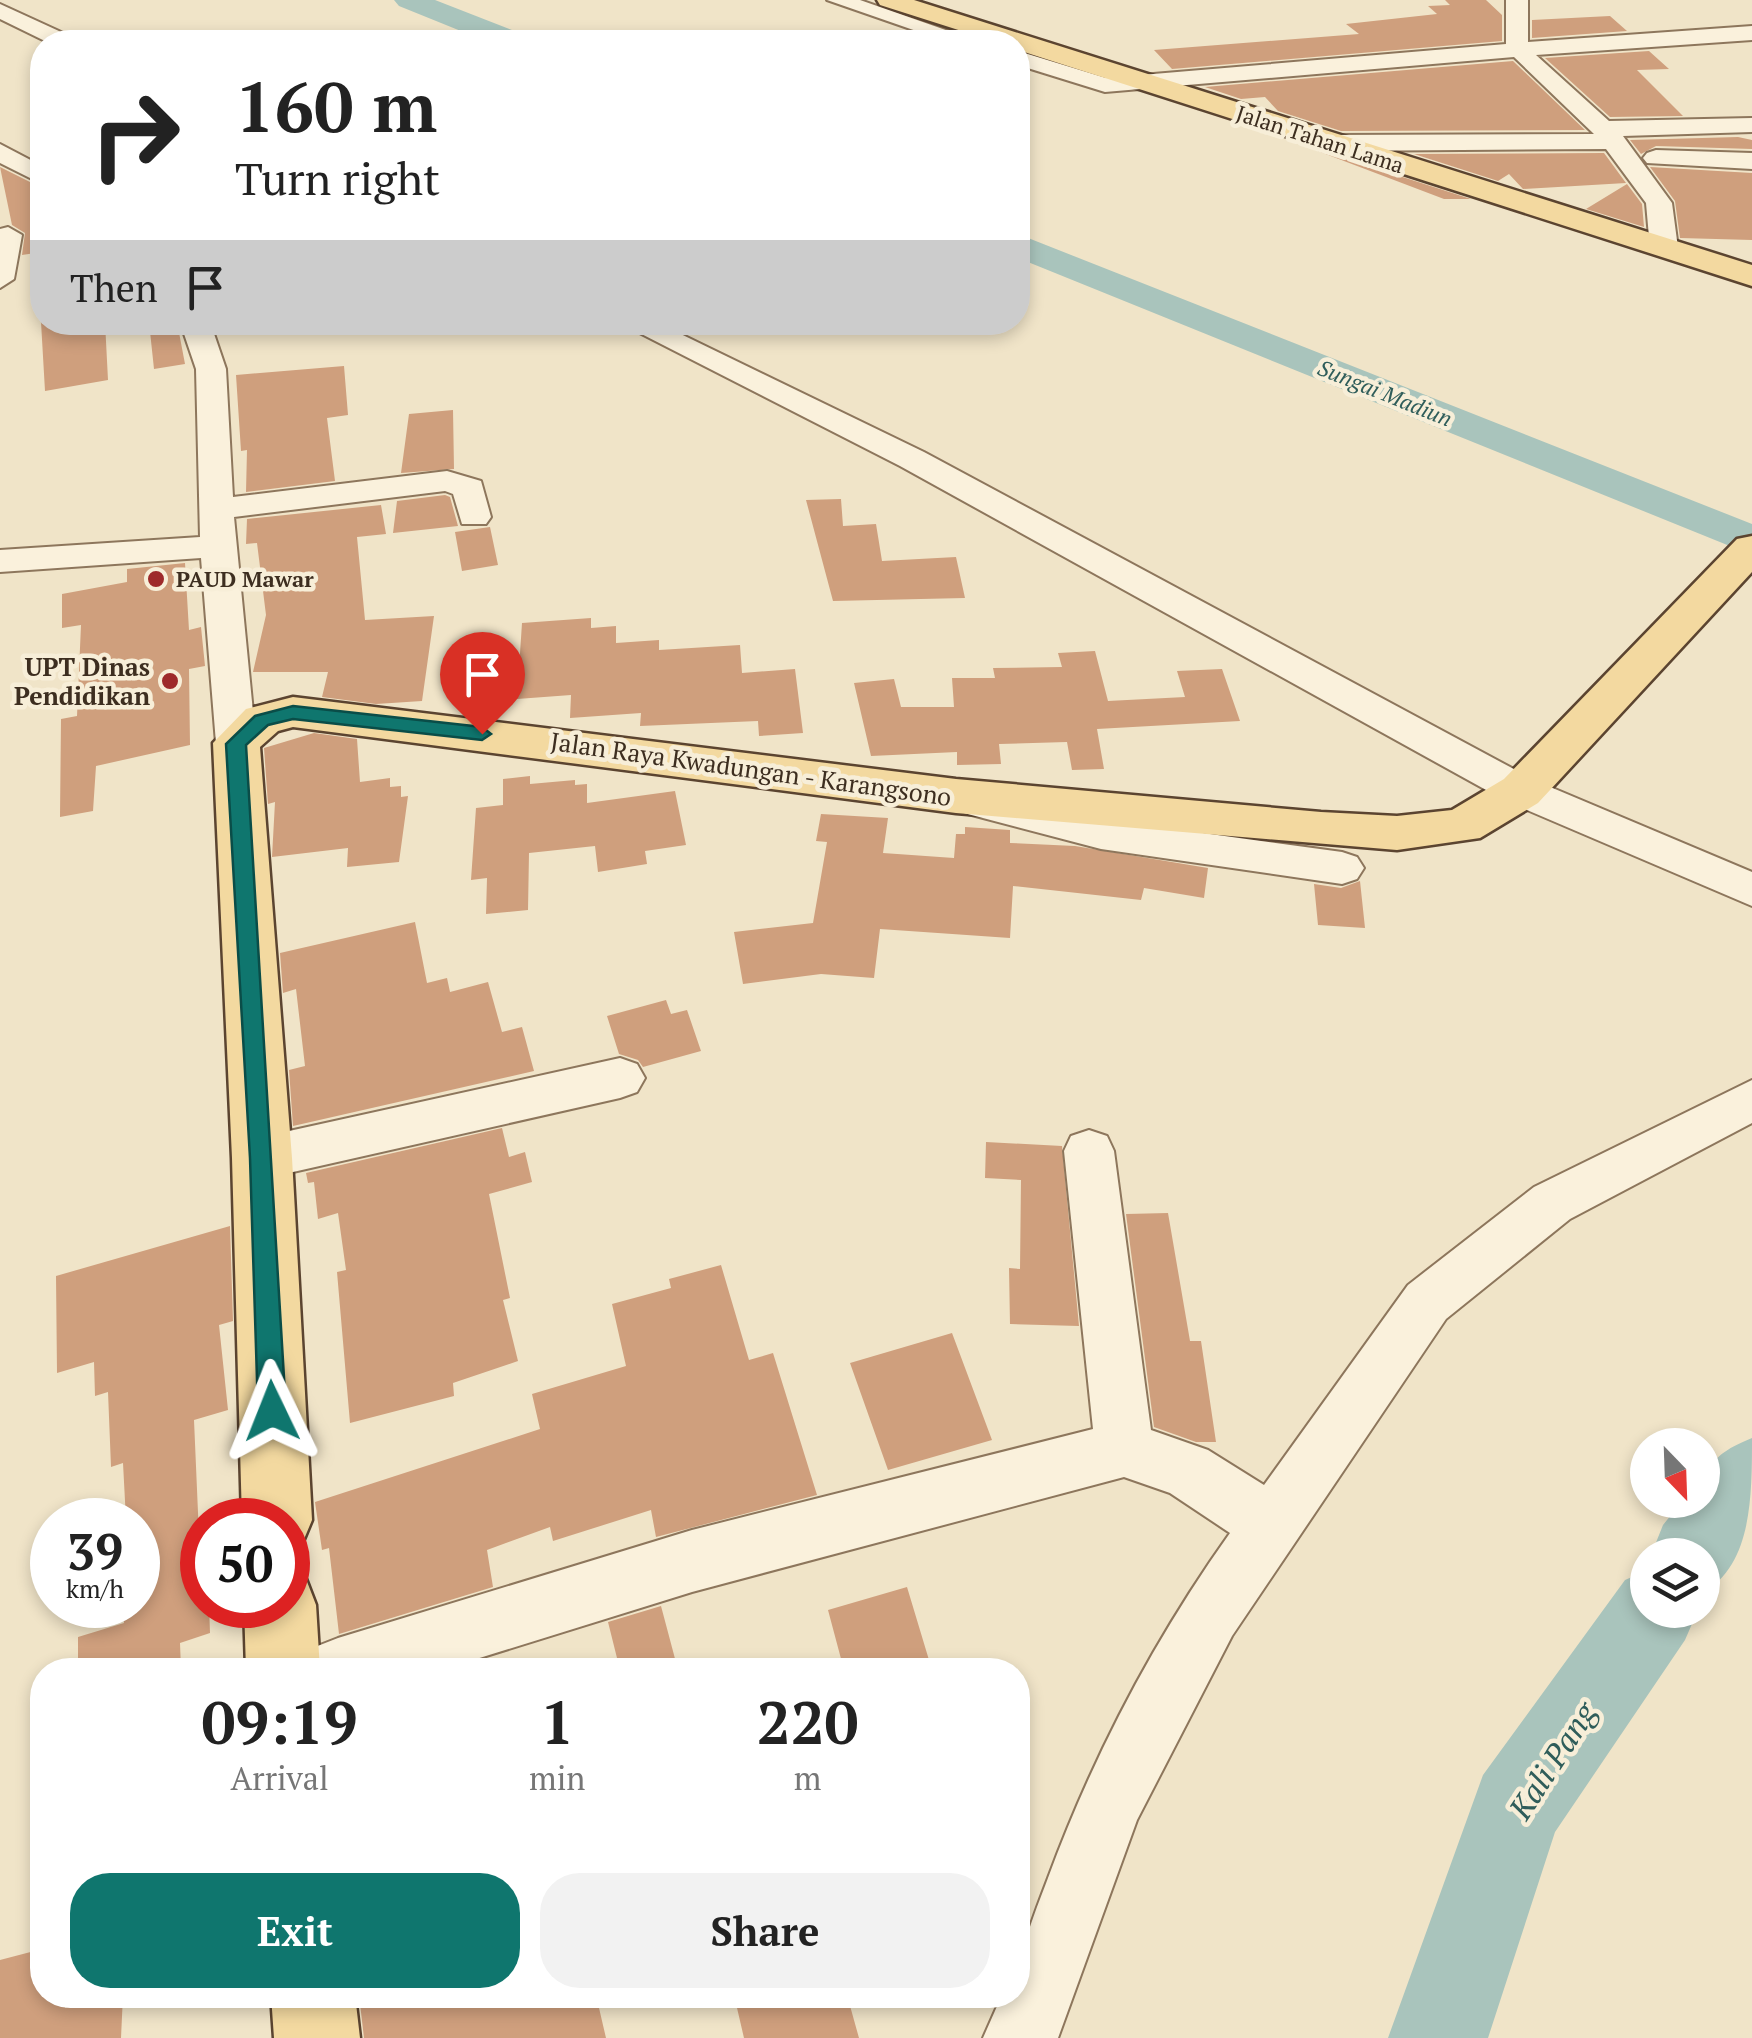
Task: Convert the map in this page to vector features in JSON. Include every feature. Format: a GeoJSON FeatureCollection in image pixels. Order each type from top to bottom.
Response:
{"type":"FeatureCollection","features":[{"type":"Feature","properties":{"kind":"main road","name":"Jalan Tahan Lama"},"geometry":{"type":"LineString","coordinates":[[889,0],[981,30]]}},
{"type":"Feature","properties":{"kind":"main road","name":"Jalan Tahan Lama"},"geometry":{"type":"LineString","coordinates":[[1030,46],[1752,276]]}},
{"type":"Feature","properties":{"kind":"main road","name":"Jalan Raya Kwadungan - Karangsono"},"geometry":{"type":"LineString","coordinates":[[293,712],[956,796],[1397,833],[1463,826],[1535,776],[1752,548]]}},
{"type":"Feature","properties":{"kind":"main road"},"geometry":{"type":"LineString","coordinates":[[275,1498],[262,1158],[236,744],[262,720],[293,712]]}},
{"type":"Feature","properties":{"kind":"main road"},"geometry":{"type":"LineString","coordinates":[[281,1628],[282,1658]]}},
{"type":"Feature","properties":{"kind":"main road"},"geometry":{"type":"LineString","coordinates":[[314,2008],[317,2038]]}},
{"type":"Feature","properties":{"kind":"street"},"geometry":{"type":"LineString","coordinates":[[838,0],[932,30]]}},
{"type":"Feature","properties":{"kind":"street"},"geometry":{"type":"LineString","coordinates":[[1517,0],[1517,44],[1615,143],[1659,203],[1664,248]]}},
{"type":"Feature","properties":{"kind":"street"},"geometry":{"type":"LineString","coordinates":[[0,11],[39,30]]}},
{"type":"Feature","properties":{"kind":"street"},"geometry":{"type":"LineString","coordinates":[[1030,62],[1099,84],[1752,32]]}},
{"type":"Feature","properties":{"kind":"street"},"geometry":{"type":"LineString","coordinates":[[1615,143],[1752,125]]}},
{"type":"Feature","properties":{"kind":"street"},"geometry":{"type":"LineString","coordinates":[[1332,143],[1615,143],[1752,160]]}},
{"type":"Feature","properties":{"kind":"street"},"geometry":{"type":"LineString","coordinates":[[0,152],[30,169]]}},
{"type":"Feature","properties":{"kind":"street"},"geometry":{"type":"LineString","coordinates":[[0,279],[4,235],[30,232]]}},
{"type":"Feature","properties":{"kind":"street"},"geometry":{"type":"LineString","coordinates":[[199,335],[211,369],[218,546],[236,744]]}},
{"type":"Feature","properties":{"kind":"street"},"geometry":{"type":"LineString","coordinates":[[659,335],[912,459],[1752,890]]}},
{"type":"Feature","properties":{"kind":"street"},"geometry":{"type":"LineString","coordinates":[[390,450],[392,488]]}},
{"type":"Feature","properties":{"kind":"street"},"geometry":{"type":"LineString","coordinates":[[217,509],[464,483],[474,517]]}},
{"type":"Feature","properties":{"kind":"street"},"geometry":{"type":"LineString","coordinates":[[0,561],[218,546]]}},
{"type":"Feature","properties":{"kind":"street"},"geometry":{"type":"LineString","coordinates":[[230,682],[259,702],[293,712]]}},
{"type":"Feature","properties":{"kind":"street"},"geometry":{"type":"LineString","coordinates":[[956,796],[1024,819],[1159,845],[1342,868]]}},
{"type":"Feature","properties":{"kind":"street"},"geometry":{"type":"LineString","coordinates":[[262,1158],[620,1078]]}},
{"type":"Feature","properties":{"kind":"street"},"geometry":{"type":"LineString","coordinates":[[1020,2038],[1042,1990],[1108,1806],[1210,1614],[1269,1523],[1427,1302],[1552,1203],[1752,1100]]}},
{"type":"Feature","properties":{"kind":"street"},"geometry":{"type":"LineString","coordinates":[[1089,1151],[1124,1450]]}},
{"type":"Feature","properties":{"kind":"street"},"geometry":{"type":"LineString","coordinates":[[377,1658],[692,1562],[1124,1450],[1186,1470],[1269,1523]]}},
{"type":"Feature","properties":{"kind":"building"},"geometry":{"type":"Polygon","coordinates":[[[1445,0],[1486,0],[1502,15],[1502,41],[1172,69],[1154,50],[1359,34],[1346,24],[1437,14],[1428,6],[1450,5],[1445,0]]]}},
{"type":"Feature","properties":{"kind":"building"},"geometry":{"type":"Polygon","coordinates":[[[1610,16],[1627,31],[1532,38],[1532,20],[1610,16]]]}},
{"type":"Feature","properties":{"kind":"building"},"geometry":{"type":"Polygon","coordinates":[[[1649,51],[1669,69],[1637,70],[1683,116],[1610,117],[1545,58],[1649,51]]]}},
{"type":"Feature","properties":{"kind":"building"},"geometry":{"type":"Polygon","coordinates":[[[1513,61],[1585,130],[1341,131],[1278,111],[1265,97],[1241,99],[1205,87],[1513,61]]]}},
{"type":"Feature","properties":{"kind":"building"},"geometry":{"type":"Polygon","coordinates":[[[1630,140],[1752,140],[1752,149],[1656,146],[1641,154],[1630,140]]]}},
{"type":"Feature","properties":{"kind":"building"},"geometry":{"type":"Polygon","coordinates":[[[1315,150],[1331,154],[1471,199],[1444,199],[1315,150]]]}},
{"type":"Feature","properties":{"kind":"building"},"geometry":{"type":"Polygon","coordinates":[[[1604,153],[1626,183],[1523,189],[1509,174],[1498,181],[1414,154],[1604,153]]]}},
{"type":"Feature","properties":{"kind":"building"},"geometry":{"type":"Polygon","coordinates":[[[0,167],[30,182],[30,254],[22,255],[25,233],[12,225],[0,167]]]}},
{"type":"Feature","properties":{"kind":"building"},"geometry":{"type":"Polygon","coordinates":[[[1650,167],[1752,173],[1752,240],[1680,238],[1675,201],[1650,167]]]}},
{"type":"Feature","properties":{"kind":"building"},"geometry":{"type":"Polygon","coordinates":[[[1627,184],[1642,204],[1644,227],[1586,209],[1627,184]]]}},
{"type":"Feature","properties":{"kind":"building"},"geometry":{"type":"Polygon","coordinates":[[[42,335],[106,335],[108,380],[45,391],[42,335]]]}},
{"type":"Feature","properties":{"kind":"building"},"geometry":{"type":"Polygon","coordinates":[[[150,335],[179,335],[185,364],[154,369],[150,335]]]}},
{"type":"Feature","properties":{"kind":"building"},"geometry":{"type":"Polygon","coordinates":[[[344,366],[348,415],[327,418],[335,481],[246,492],[247,450],[241,451],[236,375],[344,366]]]}},
{"type":"Feature","properties":{"kind":"building"},"geometry":{"type":"Polygon","coordinates":[[[453,410],[454,469],[401,473],[409,414],[453,410]]]}},
{"type":"Feature","properties":{"kind":"building"},"geometry":{"type":"Polygon","coordinates":[[[450,497],[458,526],[393,533],[397,501],[450,497]]]}},
{"type":"Feature","properties":{"kind":"building"},"geometry":{"type":"Polygon","coordinates":[[[841,499],[843,526],[876,524],[882,561],[956,557],[965,598],[833,601],[806,500],[841,499]]]}},
{"type":"Feature","properties":{"kind":"building"},"geometry":{"type":"Polygon","coordinates":[[[381,505],[386,534],[357,537],[365,620],[434,616],[422,701],[376,704],[322,697],[328,672],[253,672],[266,615],[257,543],[246,544],[247,519],[381,505]]]}},
{"type":"Feature","properties":{"kind":"building"},"geometry":{"type":"Polygon","coordinates":[[[490,527],[498,565],[462,571],[455,532],[490,527]]]}},
{"type":"Feature","properties":{"kind":"building"},"geometry":{"type":"Polygon","coordinates":[[[185,563],[189,630],[201,627],[205,666],[189,669],[190,745],[96,766],[93,811],[60,817],[61,719],[77,716],[81,625],[62,628],[62,594],[127,582],[127,569],[185,563]]]}},
{"type":"Feature","properties":{"kind":"building"},"geometry":{"type":"Polygon","coordinates":[[[591,618],[591,628],[616,626],[616,643],[659,640],[659,650],[740,645],[742,673],[795,669],[803,733],[759,736],[758,721],[640,726],[641,713],[570,718],[571,695],[517,699],[522,623],[591,618]]]}},
{"type":"Feature","properties":{"kind":"building"},"geometry":{"type":"Polygon","coordinates":[[[1095,651],[1108,701],[1185,697],[1177,671],[1222,669],[1240,721],[1097,729],[1104,769],[1072,770],[1067,742],[999,744],[1001,764],[957,765],[957,752],[871,756],[854,683],[894,679],[901,707],[954,707],[952,678],[995,678],[993,668],[1062,667],[1058,653],[1095,651]]]}},
{"type":"Feature","properties":{"kind":"building"},"geometry":{"type":"Polygon","coordinates":[[[314,733],[357,739],[360,782],[390,778],[390,787],[401,786],[401,797],[408,796],[399,862],[347,867],[348,848],[272,857],[275,802],[268,804],[264,748],[314,733]]]}},
{"type":"Feature","properties":{"kind":"building"},"geometry":{"type":"Polygon","coordinates":[[[530,776],[530,784],[575,780],[575,785],[587,784],[587,803],[675,791],[686,845],[645,851],[647,864],[598,872],[595,846],[529,853],[528,910],[486,914],[487,878],[471,880],[476,808],[503,805],[503,779],[530,776]]]}},
{"type":"Feature","properties":{"kind":"building"},"geometry":{"type":"Polygon","coordinates":[[[821,814],[888,818],[883,853],[954,858],[956,834],[965,834],[965,827],[1010,830],[1010,843],[1075,846],[1208,868],[1204,898],[1144,888],[1141,900],[1013,886],[1010,938],[880,929],[874,978],[821,974],[743,984],[734,932],[813,923],[827,842],[816,841],[821,814]]]}},
{"type":"Feature","properties":{"kind":"building"},"geometry":{"type":"Polygon","coordinates":[[[1360,881],[1365,928],[1318,925],[1314,884],[1341,888],[1360,881]]]}},
{"type":"Feature","properties":{"kind":"building"},"geometry":{"type":"Polygon","coordinates":[[[415,922],[427,983],[447,978],[450,992],[488,982],[502,1032],[522,1027],[534,1071],[293,1126],[289,1070],[305,1066],[296,989],[283,993],[280,953],[415,922]]]}},
{"type":"Feature","properties":{"kind":"building"},"geometry":{"type":"Polygon","coordinates":[[[666,1000],[671,1014],[687,1010],[701,1051],[643,1067],[638,1060],[619,1054],[607,1016],[666,1000]]]}},
{"type":"Feature","properties":{"kind":"building"},"geometry":{"type":"Polygon","coordinates":[[[502,1128],[509,1157],[525,1152],[532,1182],[489,1194],[510,1298],[503,1300],[518,1361],[453,1383],[454,1396],[350,1423],[337,1272],[346,1270],[338,1213],[318,1219],[314,1182],[308,1183],[306,1173],[502,1128]]]}},
{"type":"Feature","properties":{"kind":"building"},"geometry":{"type":"Polygon","coordinates":[[[986,1142],[1062,1146],[1079,1326],[1010,1324],[1009,1268],[1020,1269],[1021,1180],[985,1178],[986,1142]]]}},
{"type":"Feature","properties":{"kind":"building"},"geometry":{"type":"Polygon","coordinates":[[[1168,1213],[1190,1341],[1201,1341],[1216,1442],[1196,1442],[1154,1427],[1126,1214],[1168,1213]]]}},
{"type":"Feature","properties":{"kind":"building"},"geometry":{"type":"Polygon","coordinates":[[[230,1226],[233,1321],[219,1325],[228,1410],[194,1420],[197,1498],[180,1498],[180,1628],[210,1628],[210,1633],[180,1643],[181,1658],[78,1658],[78,1637],[108,1628],[160,1628],[160,1498],[125,1498],[123,1463],[111,1467],[108,1392],[95,1396],[94,1362],[57,1373],[56,1276],[230,1226]]]}},
{"type":"Feature","properties":{"kind":"building"},"geometry":{"type":"Polygon","coordinates":[[[721,1265],[749,1360],[773,1353],[817,1495],[656,1537],[651,1510],[553,1541],[550,1527],[487,1550],[493,1587],[339,1634],[329,1548],[322,1550],[315,1502],[540,1429],[532,1394],[626,1366],[612,1304],[671,1288],[669,1279],[721,1265]]]}},
{"type":"Feature","properties":{"kind":"building"},"geometry":{"type":"Polygon","coordinates":[[[952,1333],[992,1440],[888,1470],[850,1363],[952,1333]]]}},
{"type":"Feature","properties":{"kind":"building"},"geometry":{"type":"Polygon","coordinates":[[[907,1587],[928,1658],[841,1658],[828,1610],[907,1587]]]}},
{"type":"Feature","properties":{"kind":"building"},"geometry":{"type":"Polygon","coordinates":[[[661,1606],[675,1658],[617,1658],[608,1622],[661,1606]]]}},
{"type":"Feature","properties":{"kind":"building"},"geometry":{"type":"Polygon","coordinates":[[[30,1952],[30,2008],[122,2008],[121,2038],[0,2038],[0,1960],[30,1952]]]}},
{"type":"Feature","properties":{"kind":"building"},"geometry":{"type":"Polygon","coordinates":[[[361,2008],[599,2008],[606,2038],[364,2038],[361,2008]]]}},
{"type":"Feature","properties":{"kind":"building"},"geometry":{"type":"Polygon","coordinates":[[[737,2008],[851,2008],[859,2038],[744,2038],[737,2008]]]}},
{"type":"Feature","properties":{"kind":"waterway","name":"Sungai Madiun"},"geometry":{"type":"LineString","coordinates":[[409,0],[484,30]]}},
{"type":"Feature","properties":{"kind":"waterway","name":"Sungai Madiun"},"geometry":{"type":"LineString","coordinates":[[1030,250],[1752,541]]}},
{"type":"Feature","properties":{"kind":"waterway","name":"Kali Pang"},"geometry":{"type":"LineString","coordinates":[[1706,1538],[1752,1477]]}},
{"type":"Feature","properties":{"kind":"waterway","name":"Kali Pang"},"geometry":{"type":"LineString","coordinates":[[1438,2038],[1516,1808],[1642,1628]]}},
{"type":"Feature","properties":{"kind":"place","name":"PAUD Mawar"},"geometry":{"type":"Point","coordinates":[156,579]}},
{"type":"Feature","properties":{"kind":"place","name":"UPT Dinas Pendidikan"},"geometry":{"type":"Point","coordinates":[170,681]}},
{"type":"Feature","properties":{"kind":"route"},"geometry":{"type":"LineString","coordinates":[[272,1411],[262,1158],[236,744],[262,720],[293,712],[482,734]]}}]}
